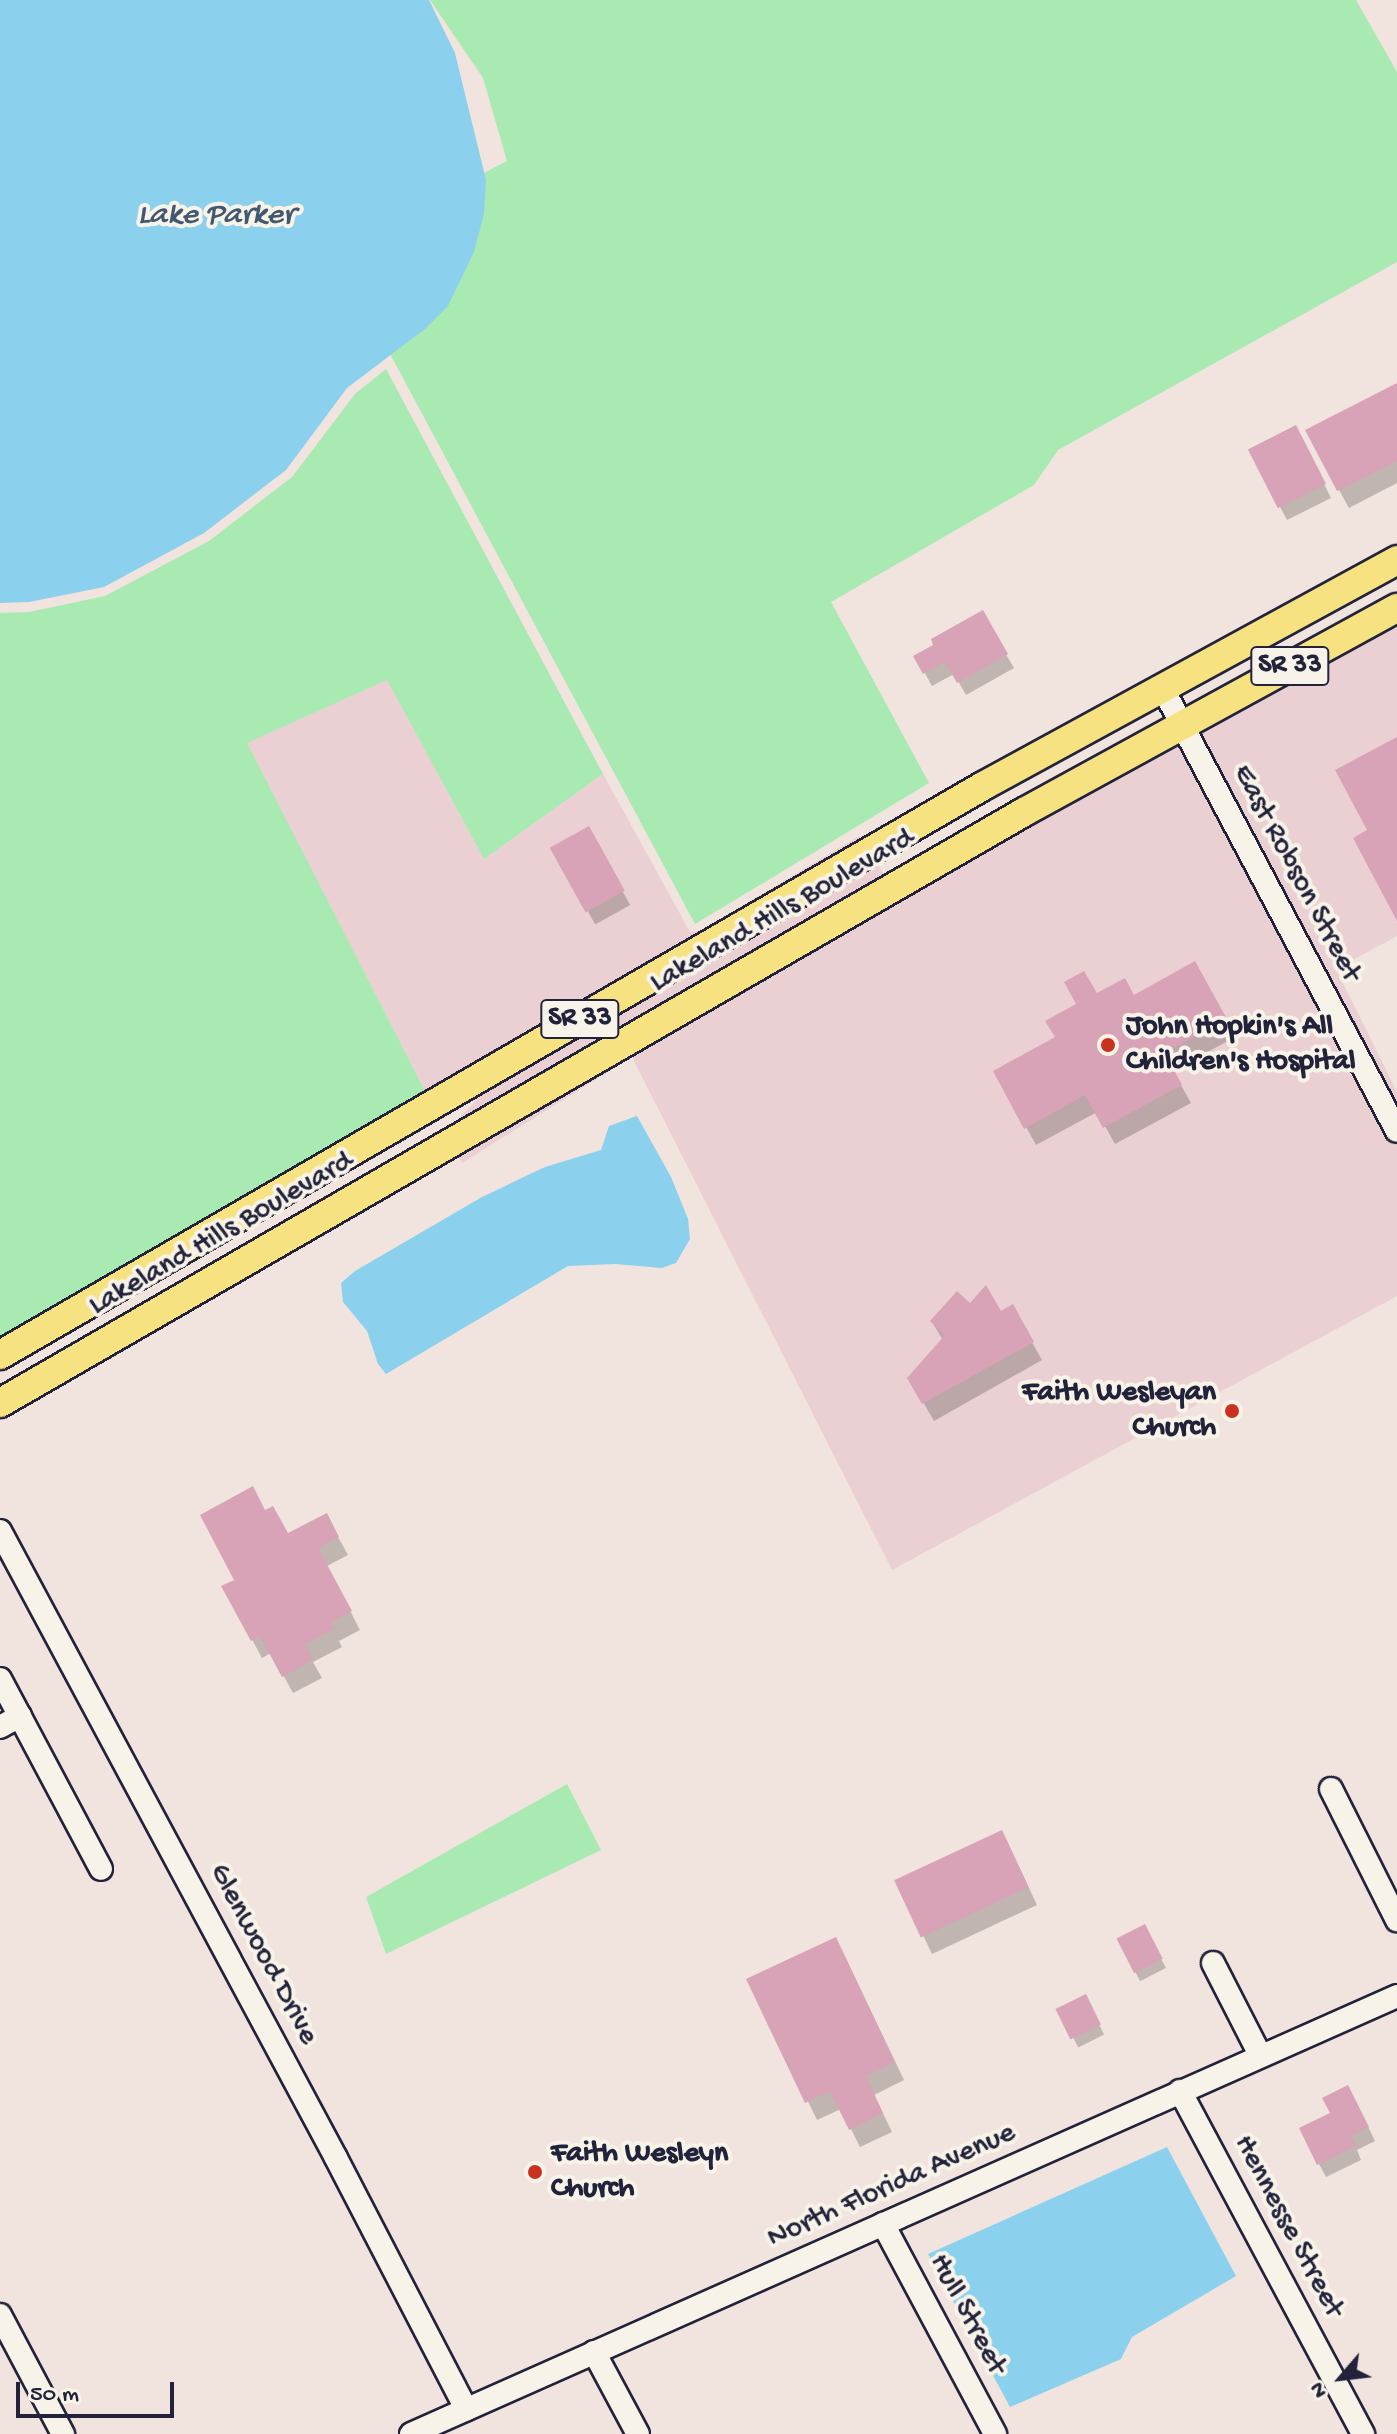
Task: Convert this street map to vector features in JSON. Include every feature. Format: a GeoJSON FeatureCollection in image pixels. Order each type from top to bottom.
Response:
{"type":"FeatureCollection","features":[{"type":"Feature","properties":{"kind":"main road","name":"Lakeland Hills Boulevard"},"geometry":{"type":"LineString","coordinates":[[0,1355],[983,786],[1397,560]]}},
{"type":"Feature","properties":{"kind":"main road","name":"Lakeland Hills Boulevard"},"geometry":{"type":"LineString","coordinates":[[0,1403],[1183,724],[1397,608]]}},
{"type":"Feature","properties":{"kind":"main road"},"geometry":{"type":"LineString","coordinates":[[194,1290],[201,1263],[230,1240],[441,1120],[488,1073]]}},
{"type":"Feature","properties":{"kind":"street","name":"East Robson Street"},"geometry":{"type":"LineString","coordinates":[[1162,687],[1397,1131]]}},
{"type":"Feature","properties":{"kind":"street","name":"Glenwood Drive"},"geometry":{"type":"LineString","coordinates":[[0,1531],[321,2130],[466,2409]]}},
{"type":"Feature","properties":{"kind":"street"},"geometry":{"type":"LineString","coordinates":[[0,1679],[10,1722],[101,1869]]}},
{"type":"Feature","properties":{"kind":"street"},"geometry":{"type":"LineString","coordinates":[[1331,1789],[1397,1920]]}},
{"type":"Feature","properties":{"kind":"street"},"geometry":{"type":"LineString","coordinates":[[1213,1963],[1260,2055]]}},
{"type":"Feature","properties":{"kind":"street","name":"North Florida Avenue"},"geometry":{"type":"LineString","coordinates":[[411,2434],[1397,1996]]}},
{"type":"Feature","properties":{"kind":"street","name":"Hennesse Street"},"geometry":{"type":"LineString","coordinates":[[1180,2091],[1363,2434]]}},
{"type":"Feature","properties":{"kind":"street","name":"Hull Street"},"geometry":{"type":"LineString","coordinates":[[883,2224],[995,2434]]}},
{"type":"Feature","properties":{"kind":"street"},"geometry":{"type":"LineString","coordinates":[[0,2315],[63,2434]]}},
{"type":"Feature","properties":{"kind":"street"},"geometry":{"type":"LineString","coordinates":[[594,2352],[638,2434]]}},
{"type":"Feature","properties":{"kind":"shaded area"},"geometry":{"type":"Polygon","coordinates":[[[1397,621],[1397,936],[1336,969],[1397,1092],[1397,1296],[892,1570],[632,1057],[462,1163],[456,1152],[1001,839],[1397,621]]]}},
{"type":"Feature","properties":{"kind":"shaded area"},"geometry":{"type":"Polygon","coordinates":[[[387,679],[484,859],[603,774],[690,932],[700,931],[859,836],[864,843],[427,1095],[246,743],[387,679]]]}},
{"type":"Feature","properties":{"kind":"shaded area"},"geometry":{"type":"Polygon","coordinates":[[[876,861],[887,880],[446,1132],[495,1081],[876,861]]]}},
{"type":"Feature","properties":{"kind":"green space"},"geometry":{"type":"Polygon","coordinates":[[[430,0],[1356,0],[1397,72],[1397,262],[1058,450],[1034,485],[831,602],[929,783],[695,924],[335,251],[507,161],[483,78],[430,0]]]}},
{"type":"Feature","properties":{"kind":"green space"},"geometry":{"type":"Polygon","coordinates":[[[386,369],[603,774],[484,859],[387,680],[247,743],[427,1095],[0,1342],[0,613],[29,612],[105,596],[209,541],[292,477],[355,394],[386,369]]]}},
{"type":"Feature","properties":{"kind":"green space"},"geometry":{"type":"Polygon","coordinates":[[[567,1784],[601,1850],[386,1954],[366,1897],[567,1784]]]}},
{"type":"Feature","properties":{"kind":"water","name":"Lake Parker"},"geometry":{"type":"Polygon","coordinates":[[[0,0],[429,0],[455,53],[486,180],[484,214],[474,252],[448,306],[425,329],[347,388],[286,470],[204,533],[104,587],[29,602],[0,603],[0,0]]]}},
{"type":"Feature","properties":{"kind":"water"},"geometry":{"type":"Polygon","coordinates":[[[637,1116],[671,1177],[688,1219],[690,1239],[676,1263],[662,1268],[615,1264],[568,1266],[386,1374],[378,1364],[367,1331],[343,1302],[341,1283],[355,1271],[482,1197],[545,1167],[601,1150],[609,1126],[637,1116]]]}},
{"type":"Feature","properties":{"kind":"water"},"geometry":{"type":"Polygon","coordinates":[[[1167,2147],[1236,2276],[1132,2337],[1121,2359],[1010,2407],[928,2254],[1167,2147]]]}},
{"type":"Feature","properties":{"kind":"building"},"geometry":{"type":"Polygon","coordinates":[[[1397,383],[1397,461],[1337,491],[1305,430],[1397,383]]]}},
{"type":"Feature","properties":{"kind":"building"},"geometry":{"type":"Polygon","coordinates":[[[1296,425],[1326,484],[1278,508],[1248,450],[1296,425]]]}},
{"type":"Feature","properties":{"kind":"building"},"geometry":{"type":"Polygon","coordinates":[[[983,610],[1008,654],[957,683],[945,662],[923,674],[913,656],[933,645],[931,639],[983,610]]]}},
{"type":"Feature","properties":{"kind":"building"},"geometry":{"type":"Polygon","coordinates":[[[1397,737],[1397,921],[1353,838],[1367,830],[1335,770],[1397,737]]]}},
{"type":"Feature","properties":{"kind":"building"},"geometry":{"type":"Polygon","coordinates":[[[589,826],[625,891],[586,913],[550,848],[589,826]]]}},
{"type":"Feature","properties":{"kind":"building"},"geometry":{"type":"Polygon","coordinates":[[[1195,961],[1227,1019],[1165,1053],[1182,1085],[1103,1128],[1085,1095],[1024,1129],[993,1071],[1055,1037],[1045,1021],[1076,1004],[1064,982],[1084,971],[1097,993],[1125,978],[1134,995],[1195,961]]]}},
{"type":"Feature","properties":{"kind":"building"},"geometry":{"type":"Polygon","coordinates":[[[986,1285],[1001,1311],[1013,1304],[1034,1342],[922,1404],[907,1378],[945,1335],[930,1321],[957,1291],[970,1303],[986,1285]]]}},
{"type":"Feature","properties":{"kind":"building"},"geometry":{"type":"Polygon","coordinates":[[[253,1486],[265,1510],[273,1506],[288,1533],[327,1513],[339,1537],[318,1548],[352,1611],[331,1623],[334,1629],[305,1644],[313,1660],[282,1677],[260,1636],[251,1641],[221,1586],[234,1580],[200,1515],[253,1486]]]}},
{"type":"Feature","properties":{"kind":"building"},"geometry":{"type":"Polygon","coordinates":[[[1002,1830],[1029,1887],[921,1937],[894,1880],[1002,1830]]]}},
{"type":"Feature","properties":{"kind":"building"},"geometry":{"type":"Polygon","coordinates":[[[1145,1924],[1163,1959],[1134,1973],[1116,1939],[1145,1924]]]}},
{"type":"Feature","properties":{"kind":"building"},"geometry":{"type":"Polygon","coordinates":[[[836,1937],[895,2062],[866,2076],[883,2113],[849,2130],[830,2091],[805,2103],[746,1979],[836,1937]]]}},
{"type":"Feature","properties":{"kind":"building"},"geometry":{"type":"Polygon","coordinates":[[[1086,1994],[1101,2025],[1070,2039],[1055,2009],[1086,1994]]]}},
{"type":"Feature","properties":{"kind":"building"},"geometry":{"type":"Polygon","coordinates":[[[1348,2085],[1369,2127],[1351,2136],[1356,2146],[1317,2165],[1299,2128],[1330,2113],[1322,2098],[1348,2085]]]}},
{"type":"Feature","properties":{"kind":"place","name":"John Hopkin's All Children's Hospital"},"geometry":{"type":"Point","coordinates":[1108,1045]}},
{"type":"Feature","properties":{"kind":"place","name":"Faith Wesleyan Church"},"geometry":{"type":"Point","coordinates":[1232,1411]}},
{"type":"Feature","properties":{"kind":"place","name":"Faith Wesleyn Church"},"geometry":{"type":"Point","coordinates":[535,2172]}}]}
